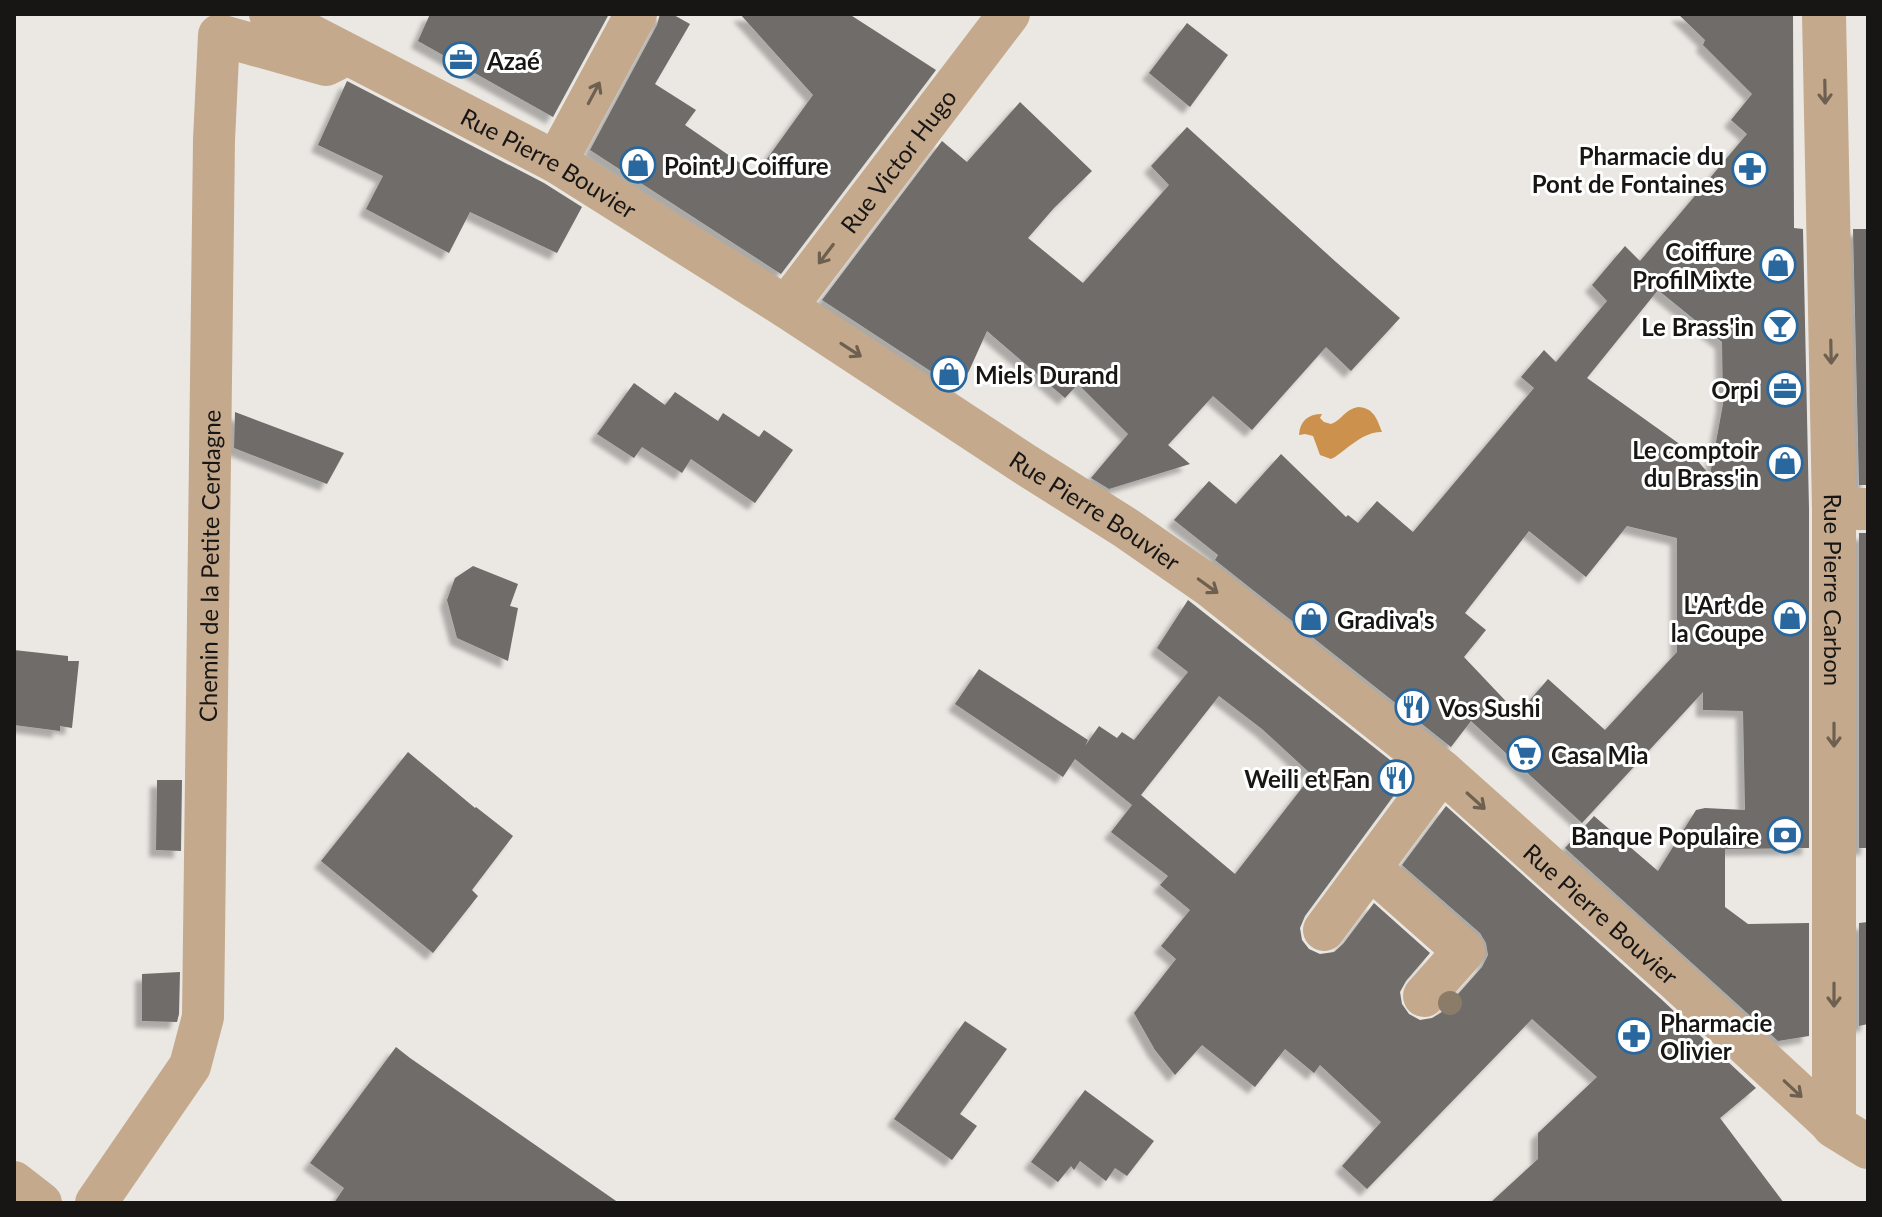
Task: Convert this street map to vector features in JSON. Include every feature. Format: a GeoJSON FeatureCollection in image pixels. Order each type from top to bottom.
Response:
{"type":"FeatureCollection","features":[{"type":"Feature","properties":{"kind":"street","name":"Rue Pierre Bouvier"},"geometry":{"type":"LineString","coordinates":[[270,14],[556,162],[786,307],[1126,528],[1211,587],[1442,771],[1851,1137]]}},
{"type":"Feature","properties":{"kind":"street"},"geometry":{"type":"LineString","coordinates":[[556,162],[636,14]]}},
{"type":"Feature","properties":{"kind":"street","name":"Rue Victor Hugo"},"geometry":{"type":"LineString","coordinates":[[786,307],[1009,14]]}},
{"type":"Feature","properties":{"kind":"street","name":"Rue Pierre Carbon"},"geometry":{"type":"LineString","coordinates":[[1824,14],[1851,509],[1851,1137]]}},
{"type":"Feature","properties":{"kind":"street","name":"Chemin de la Petite Cerdagne"},"geometry":{"type":"LineString","coordinates":[[96,1203],[190,1066],[203,1017],[214,140],[219,35],[326,65],[348,55]]}},
{"type":"Feature","properties":{"kind":"street"},"geometry":{"type":"LineString","coordinates":[[1324,930],[1442,771]]}},
{"type":"Feature","properties":{"kind":"street"},"geometry":{"type":"LineString","coordinates":[[1370,868],[1464,951],[1424,996]]}},
{"type":"Feature","properties":{"kind":"street"},"geometry":{"type":"LineString","coordinates":[[14,1182],[41,1203]]}},
{"type":"Feature","properties":{"kind":"shaded area"},"geometry":{"type":"Polygon","coordinates":[[[1358,407],[1371,412],[1382,432],[1363,437],[1331,459],[1320,455],[1313,436],[1299,435],[1303,422],[1313,415],[1322,414],[1320,418],[1331,424],[1358,407]]]}},
{"type":"Feature","properties":{"kind":"building"},"geometry":{"type":"Polygon","coordinates":[[[430,14],[609,14],[553,117],[418,41],[430,14]]]}},
{"type":"Feature","properties":{"kind":"building"},"geometry":{"type":"Polygon","coordinates":[[[660,14],[672,14],[690,24],[655,84],[696,110],[685,125],[756,174],[813,95],[740,14],[849,14],[936,70],[781,274],[590,150],[660,14]]]}},
{"type":"Feature","properties":{"kind":"building"},"geometry":{"type":"Polygon","coordinates":[[[1678,14],[1793,14],[1794,228],[1803,229],[1809,509],[1809,848],[1725,849],[1725,907],[1748,924],[1809,923],[1809,1036],[1778,1041],[1565,848],[1594,816],[1658,871],[1696,810],[1745,810],[1743,711],[1703,710],[1703,692],[1582,823],[1471,721],[1451,747],[1215,560],[1218,555],[1174,520],[1209,481],[1236,504],[1281,454],[1346,517],[1348,515],[1358,523],[1377,501],[1413,532],[1534,388],[1521,377],[1544,350],[1556,362],[1607,301],[1592,285],[1625,246],[1640,261],[1747,134],[1731,120],[1752,94],[1703,45],[1705,40],[1678,14]],[[1658,290],[1587,378],[1688,450],[1710,475],[1723,404],[1722,342],[1658,290]],[[1627,526],[1586,577],[1529,531],[1465,613],[1486,630],[1464,657],[1518,714],[1548,679],[1605,730],[1677,652],[1677,538],[1627,526]]]}},
{"type":"Feature","properties":{"kind":"building"},"geometry":{"type":"Polygon","coordinates":[[[1187,23],[1228,55],[1190,107],[1149,73],[1187,23]]]}},
{"type":"Feature","properties":{"kind":"building"},"geometry":{"type":"Polygon","coordinates":[[[347,81],[544,183],[582,207],[557,253],[470,212],[449,253],[366,209],[383,176],[318,145],[347,81]]]}},
{"type":"Feature","properties":{"kind":"building"},"geometry":{"type":"Polygon","coordinates":[[[1020,102],[1092,171],[1028,238],[1083,283],[1169,185],[1151,166],[1187,127],[1400,318],[1351,371],[1326,347],[1252,430],[1213,396],[1168,445],[1190,464],[1109,489],[1091,478],[1128,434],[1078,384],[1065,398],[987,331],[958,389],[822,300],[942,141],[967,162],[1020,102]]]}},
{"type":"Feature","properties":{"kind":"building"},"geometry":{"type":"Polygon","coordinates":[[[1853,229],[1868,229],[1868,485],[1859,485],[1853,229]]]}},
{"type":"Feature","properties":{"kind":"building"},"geometry":{"type":"Polygon","coordinates":[[[634,383],[665,405],[675,392],[718,421],[723,413],[759,437],[764,430],[793,450],[755,503],[691,459],[682,473],[642,447],[634,458],[597,434],[634,383]]]}},
{"type":"Feature","properties":{"kind":"building"},"geometry":{"type":"Polygon","coordinates":[[[235,412],[344,453],[327,484],[234,448],[235,412]]]}},
{"type":"Feature","properties":{"kind":"building"},"geometry":{"type":"Polygon","coordinates":[[[1859,533],[1868,533],[1868,848],[1859,848],[1859,533]]]}},
{"type":"Feature","properties":{"kind":"building"},"geometry":{"type":"Polygon","coordinates":[[[473,566],[518,584],[510,606],[518,608],[508,661],[457,638],[447,600],[455,578],[473,566]]]}},
{"type":"Feature","properties":{"kind":"building"},"geometry":{"type":"Polygon","coordinates":[[[1188,600],[1409,775],[1305,916],[1300,928],[1302,940],[1309,949],[1320,954],[1334,952],[1374,903],[1430,953],[1406,981],[1400,992],[1402,1004],[1409,1014],[1420,1020],[1442,1012],[1482,967],[1488,955],[1480,933],[1402,865],[1446,806],[1756,1088],[1720,1118],[1784,1203],[1490,1203],[1538,1159],[1538,1133],[1597,1077],[1532,1019],[1367,1189],[1342,1166],[1381,1122],[1320,1065],[1314,1073],[1285,1049],[1255,1087],[1202,1045],[1175,1075],[1155,1050],[1134,1013],[1176,959],[1161,946],[1190,910],[1160,885],[1168,876],[1111,832],[1132,805],[1075,759],[1063,777],[955,704],[979,669],[1088,740],[1085,746],[1099,726],[1117,738],[1122,732],[1134,740],[1188,672],[1157,648],[1188,600]],[[1219,696],[1141,795],[1235,874],[1312,775],[1262,729],[1219,696]]]}},
{"type":"Feature","properties":{"kind":"building"},"geometry":{"type":"Polygon","coordinates":[[[14,650],[68,656],[68,661],[79,661],[72,728],[60,726],[60,731],[14,725],[14,650]]]}},
{"type":"Feature","properties":{"kind":"building"},"geometry":{"type":"Polygon","coordinates":[[[408,752],[513,836],[472,890],[478,896],[433,953],[321,861],[408,752]]]}},
{"type":"Feature","properties":{"kind":"building"},"geometry":{"type":"Polygon","coordinates":[[[157,780],[182,780],[181,851],[156,850],[157,780]]]}},
{"type":"Feature","properties":{"kind":"building"},"geometry":{"type":"Polygon","coordinates":[[[1868,922],[1868,1024],[1859,1026],[1859,923],[1868,922]]]}},
{"type":"Feature","properties":{"kind":"building"},"geometry":{"type":"Polygon","coordinates":[[[180,972],[177,1022],[142,1021],[142,974],[180,972]]]}},
{"type":"Feature","properties":{"kind":"building"},"geometry":{"type":"Polygon","coordinates":[[[965,1021],[1007,1049],[960,1114],[977,1126],[952,1160],[894,1119],[965,1021]]]}},
{"type":"Feature","properties":{"kind":"building"},"geometry":{"type":"Polygon","coordinates":[[[396,1047],[619,1203],[334,1203],[344,1188],[310,1163],[396,1047]]]}},
{"type":"Feature","properties":{"kind":"building"},"geometry":{"type":"Polygon","coordinates":[[[1085,1090],[1154,1141],[1127,1176],[1115,1168],[1106,1181],[1080,1161],[1074,1170],[1071,1166],[1058,1182],[1031,1162],[1085,1090]]]}},
{"type":"Feature","properties":{"kind":"place","name":"Azaé"},"geometry":{"type":"Point","coordinates":[461,60]}},
{"type":"Feature","properties":{"kind":"place","name":"Point J Coiffure"},"geometry":{"type":"Point","coordinates":[638,165]}},
{"type":"Feature","properties":{"kind":"place","name":"Pharmacie du Pont de Fontaines"},"geometry":{"type":"Point","coordinates":[1750,169]}},
{"type":"Feature","properties":{"kind":"place","name":"Coiffure ProfilMixte"},"geometry":{"type":"Point","coordinates":[1778,265]}},
{"type":"Feature","properties":{"kind":"place","name":"Le Brass'in"},"geometry":{"type":"Point","coordinates":[1780,326]}},
{"type":"Feature","properties":{"kind":"place","name":"Miels Durand"},"geometry":{"type":"Point","coordinates":[949,374]}},
{"type":"Feature","properties":{"kind":"place","name":"Orpi"},"geometry":{"type":"Point","coordinates":[1785,389]}},
{"type":"Feature","properties":{"kind":"place","name":"Le comptoir du Brass'in"},"geometry":{"type":"Point","coordinates":[1785,463]}},
{"type":"Feature","properties":{"kind":"place","name":"L'Art de la Coupe"},"geometry":{"type":"Point","coordinates":[1790,618]}},
{"type":"Feature","properties":{"kind":"place","name":"Gradiva's"},"geometry":{"type":"Point","coordinates":[1311,619]}},
{"type":"Feature","properties":{"kind":"place","name":"Vos Sushi"},"geometry":{"type":"Point","coordinates":[1413,707]}},
{"type":"Feature","properties":{"kind":"place","name":"Casa Mia"},"geometry":{"type":"Point","coordinates":[1525,754]}},
{"type":"Feature","properties":{"kind":"place","name":"Weili et Fan"},"geometry":{"type":"Point","coordinates":[1396,778]}},
{"type":"Feature","properties":{"kind":"place","name":"Banque Populaire"},"geometry":{"type":"Point","coordinates":[1785,835]}},
{"type":"Feature","properties":{"kind":"place","name":"Pharmacie Olivier"},"geometry":{"type":"Point","coordinates":[1634,1036]}}]}
